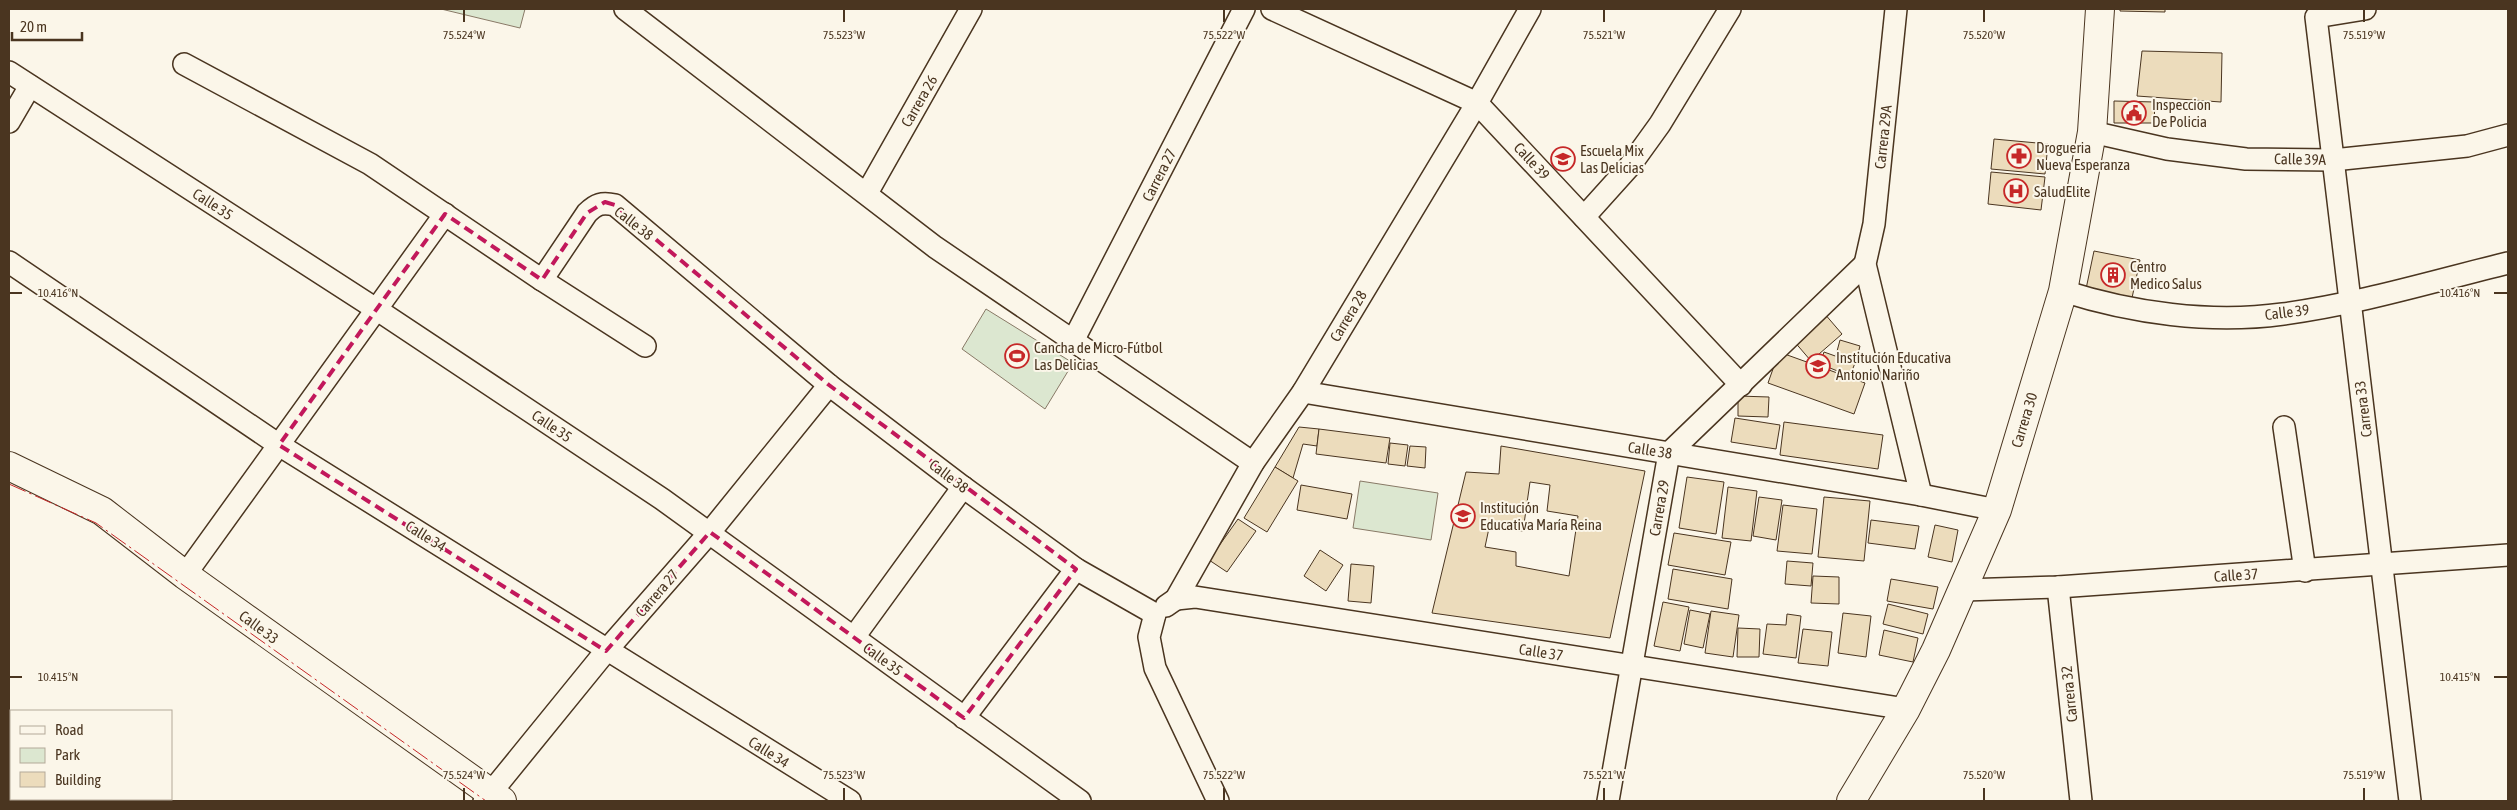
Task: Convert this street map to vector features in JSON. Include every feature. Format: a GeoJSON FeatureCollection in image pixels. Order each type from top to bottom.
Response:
{"type":"FeatureCollection","features":[{"type":"Feature","properties":{"kind":"main road","name":"Carrera 30"},"geometry":{"type":"LineString","coordinates":[[1851,801],[1906,709],[1964,590],[1997,510],[2062,291],[2092,132],[2100,9]]}},
{"type":"Feature","properties":{"kind":"main road","name":"Calle 33"},"geometry":{"type":"LineString","coordinates":[[9,466],[102,511],[185,575],[492,798]]}},
{"type":"Feature","properties":{"kind":"street"},"geometry":{"type":"LineString","coordinates":[[625,9],[935,246],[1253,463]]}},
{"type":"Feature","properties":{"kind":"street","name":"Carrera 26"},"geometry":{"type":"LineString","coordinates":[[867,193],[971,9]]}},
{"type":"Feature","properties":{"kind":"street","name":"Carrera 27"},"geometry":{"type":"LineString","coordinates":[[1073,341],[1244,9]]}},
{"type":"Feature","properties":{"kind":"street","name":"Calle 39"},"geometry":{"type":"LineString","coordinates":[[1272,9],[1477,103],[1741,385]]}},
{"type":"Feature","properties":{"kind":"street","name":"Carrera 28"},"geometry":{"type":"LineString","coordinates":[[1156,614],[1176,599],[1253,463],[1302,392],[1477,103],[1530,9]]}},
{"type":"Feature","properties":{"kind":"street"},"geometry":{"type":"LineString","coordinates":[[1584,217],[1629,167],[1660,124],[1730,9]]}},
{"type":"Feature","properties":{"kind":"street","name":"Carrera 29A"},"geometry":{"type":"LineString","coordinates":[[1865,264],[1874,224],[1896,9]]}},
{"type":"Feature","properties":{"kind":"street","name":"Carrera 33"},"geometry":{"type":"LineString","coordinates":[[2366,9],[2316,17],[2410,801]]}},
{"type":"Feature","properties":{"kind":"street"},"geometry":{"type":"LineString","coordinates":[[184,64],[370,164],[542,280],[646,346]]}},
{"type":"Feature","properties":{"kind":"street","name":"Calle 35"},"geometry":{"type":"LineString","coordinates":[[9,72],[376,309],[710,532],[1080,801]]}},
{"type":"Feature","properties":{"kind":"street"},"geometry":{"type":"LineString","coordinates":[[9,122],[30,86]]}},
{"type":"Feature","properties":{"kind":"street","name":"Calle 39A"},"geometry":{"type":"LineString","coordinates":[[2092,132],[2167,149],[2246,159],[2333,160],[2467,146],[2508,135]]}},
{"type":"Feature","properties":{"kind":"street","name":"Calle 38"},"geometry":{"type":"LineString","coordinates":[[542,280],[587,213],[595,206],[605,202],[615,206],[829,385],[963,487],[1076,569],[1156,614]]}},
{"type":"Feature","properties":{"kind":"street"},"geometry":{"type":"LineString","coordinates":[[185,575],[445,214]]}},
{"type":"Feature","properties":{"kind":"street","name":"Calle 34"},"geometry":{"type":"LineString","coordinates":[[9,262],[279,445],[606,651],[850,801]]}},
{"type":"Feature","properties":{"kind":"street","name":"Calle 39"},"geometry":{"type":"LineString","coordinates":[[2062,291],[2144,311],[2213,317],[2282,314],[2350,302],[2508,263]]}},
{"type":"Feature","properties":{"kind":"street"},"geometry":{"type":"LineString","coordinates":[[1669,453],[1865,264]]}},
{"type":"Feature","properties":{"kind":"street"},"geometry":{"type":"LineString","coordinates":[[1865,264],[1921,494]]}},
{"type":"Feature","properties":{"kind":"street","name":"Carrera 27"},"geometry":{"type":"LineString","coordinates":[[492,798],[606,651],[710,532],[829,385]]}},
{"type":"Feature","properties":{"kind":"street","name":"Calle 38"},"geometry":{"type":"LineString","coordinates":[[1302,392],[1921,494],[1997,510]]}},
{"type":"Feature","properties":{"kind":"street"},"geometry":{"type":"LineString","coordinates":[[2284,427],[2305,571]]}},
{"type":"Feature","properties":{"kind":"street","name":"Carrera 29"},"geometry":{"type":"LineString","coordinates":[[1608,801],[1669,453]]}},
{"type":"Feature","properties":{"kind":"street"},"geometry":{"type":"LineString","coordinates":[[854,637],[963,487]]}},
{"type":"Feature","properties":{"kind":"street","name":"Calle 37"},"geometry":{"type":"LineString","coordinates":[[1964,590],[2058,587],[2305,571],[2508,555]]}},
{"type":"Feature","properties":{"kind":"street"},"geometry":{"type":"LineString","coordinates":[[964,718],[1076,569]]}},
{"type":"Feature","properties":{"kind":"street","name":"Carrera 32"},"geometry":{"type":"LineString","coordinates":[[2058,587],[2081,801]]}},
{"type":"Feature","properties":{"kind":"street","name":"Calle 37"},"geometry":{"type":"LineString","coordinates":[[1176,599],[1195,597],[1906,709]]}},
{"type":"Feature","properties":{"kind":"street"},"geometry":{"type":"LineString","coordinates":[[1156,614],[1149,637],[1155,668],[1218,801]]}},
{"type":"Feature","properties":{"kind":"highlighted area"},"geometry":{"type":"Polygon","coordinates":[[[605,202],[615,205],[829,385],[1076,569],[964,718],[710,532],[606,651],[279,445],[445,214],[542,280],[587,213],[605,202]]]}},
{"type":"Feature","properties":{"kind":"green space"},"geometry":{"type":"Polygon","coordinates":[[[441,9],[525,9],[520,28],[441,9]]]}},
{"type":"Feature","properties":{"kind":"green space","name":"Cancha de Micro-Fútbol Las Delicias"},"geometry":{"type":"Polygon","coordinates":[[[986,309],[1073,363],[1045,409],[962,349],[986,309]]]}},
{"type":"Feature","properties":{"kind":"green space"},"geometry":{"type":"Polygon","coordinates":[[[1360,481],[1438,493],[1431,540],[1353,528],[1360,481]]]}},
{"type":"Feature","properties":{"kind":"building"},"geometry":{"type":"Polygon","coordinates":[[[2120,9],[2165,9],[2165,12],[2120,11],[2120,9]]]}},
{"type":"Feature","properties":{"kind":"building"},"geometry":{"type":"Polygon","coordinates":[[[2142,51],[2222,53],[2221,102],[2137,96],[2142,51]]]}},
{"type":"Feature","properties":{"kind":"building","name":"Inspeccion De Policia"},"geometry":{"type":"Polygon","coordinates":[[[2114,101],[2155,102],[2154,123],[2114,123],[2114,101]]]}},
{"type":"Feature","properties":{"kind":"building","name":"Drogueria Nueva Esperanza"},"geometry":{"type":"Polygon","coordinates":[[[1994,139],[2048,144],[2045,174],[1991,169],[1994,139]]]}},
{"type":"Feature","properties":{"kind":"building","name":"SaludElite"},"geometry":{"type":"Polygon","coordinates":[[[1991,172],[2045,177],[2041,210],[1988,204],[1991,172]]]}},
{"type":"Feature","properties":{"kind":"building","name":"Centro Medico Salus"},"geometry":{"type":"Polygon","coordinates":[[[2094,251],[2140,260],[2132,298],[2086,289],[2094,251]]]}},
{"type":"Feature","properties":{"kind":"building"},"geometry":{"type":"Polygon","coordinates":[[[1824,313],[1842,334],[1811,361],[1793,340],[1824,313]]]}},
{"type":"Feature","properties":{"kind":"building"},"geometry":{"type":"Polygon","coordinates":[[[1840,340],[1860,346],[1856,361],[1836,355],[1840,340]]]}},
{"type":"Feature","properties":{"kind":"building"},"geometry":{"type":"Polygon","coordinates":[[[1779,352],[1865,383],[1854,414],[1768,383],[1779,352]]]}},
{"type":"Feature","properties":{"kind":"building"},"geometry":{"type":"Polygon","coordinates":[[[1824,352],[1855,363],[1850,376],[1820,364],[1824,352]]]}},
{"type":"Feature","properties":{"kind":"building"},"geometry":{"type":"Polygon","coordinates":[[[1738,396],[1769,397],[1768,417],[1738,416],[1738,396]]]}},
{"type":"Feature","properties":{"kind":"building"},"geometry":{"type":"Polygon","coordinates":[[[1735,418],[1780,425],[1776,449],[1731,442],[1735,418]]]}},
{"type":"Feature","properties":{"kind":"building"},"geometry":{"type":"Polygon","coordinates":[[[1784,422],[1883,435],[1878,469],[1780,455],[1784,422]]]}},
{"type":"Feature","properties":{"kind":"building"},"geometry":{"type":"Polygon","coordinates":[[[1299,427],[1319,429],[1317,446],[1303,444],[1293,478],[1275,467],[1299,427]]]}},
{"type":"Feature","properties":{"kind":"building"},"geometry":{"type":"Polygon","coordinates":[[[1319,429],[1390,438],[1386,463],[1316,454],[1319,429]]]}},
{"type":"Feature","properties":{"kind":"building"},"geometry":{"type":"Polygon","coordinates":[[[1390,443],[1408,445],[1405,466],[1388,464],[1390,443]]]}},
{"type":"Feature","properties":{"kind":"building"},"geometry":{"type":"Polygon","coordinates":[[[1410,446],[1426,447],[1425,468],[1407,466],[1410,446]]]}},
{"type":"Feature","properties":{"kind":"building"},"geometry":{"type":"Polygon","coordinates":[[[1501,446],[1645,471],[1610,638],[1432,613],[1466,472],[1499,474],[1501,446]],[[1530,482],[1523,531],[1489,528],[1485,547],[1516,552],[1516,566],[1569,576],[1578,516],[1547,511],[1550,485],[1530,482]]]}},
{"type":"Feature","properties":{"kind":"building"},"geometry":{"type":"Polygon","coordinates":[[[1275,467],[1298,481],[1267,532],[1244,518],[1275,467]]]}},
{"type":"Feature","properties":{"kind":"building"},"geometry":{"type":"Polygon","coordinates":[[[1687,477],[1724,482],[1716,534],[1679,528],[1687,477]]]}},
{"type":"Feature","properties":{"kind":"building"},"geometry":{"type":"Polygon","coordinates":[[[1301,485],[1352,494],[1347,519],[1297,510],[1301,485]]]}},
{"type":"Feature","properties":{"kind":"building"},"geometry":{"type":"Polygon","coordinates":[[[1728,487],[1757,491],[1751,541],[1722,538],[1728,487]]]}},
{"type":"Feature","properties":{"kind":"building"},"geometry":{"type":"Polygon","coordinates":[[[1759,497],[1782,500],[1776,540],[1753,536],[1759,497]]]}},
{"type":"Feature","properties":{"kind":"building"},"geometry":{"type":"Polygon","coordinates":[[[1824,497],[1870,501],[1864,561],[1818,557],[1824,497]]]}},
{"type":"Feature","properties":{"kind":"building"},"geometry":{"type":"Polygon","coordinates":[[[1783,505],[1817,509],[1812,554],[1777,551],[1783,505]]]}},
{"type":"Feature","properties":{"kind":"building"},"geometry":{"type":"Polygon","coordinates":[[[1238,519],[1256,531],[1227,572],[1209,560],[1238,519]]]}},
{"type":"Feature","properties":{"kind":"building"},"geometry":{"type":"Polygon","coordinates":[[[1871,520],[1919,526],[1915,549],[1868,543],[1871,520]]]}},
{"type":"Feature","properties":{"kind":"building"},"geometry":{"type":"Polygon","coordinates":[[[1935,525],[1958,530],[1952,562],[1928,557],[1935,525]]]}},
{"type":"Feature","properties":{"kind":"building"},"geometry":{"type":"Polygon","coordinates":[[[1674,533],[1731,542],[1725,575],[1668,565],[1674,533]]]}},
{"type":"Feature","properties":{"kind":"building"},"geometry":{"type":"Polygon","coordinates":[[[1320,550],[1343,565],[1326,591],[1304,576],[1320,550]]]}},
{"type":"Feature","properties":{"kind":"building"},"geometry":{"type":"Polygon","coordinates":[[[1787,561],[1813,563],[1811,586],[1785,584],[1787,561]]]}},
{"type":"Feature","properties":{"kind":"building"},"geometry":{"type":"Polygon","coordinates":[[[1351,564],[1374,566],[1371,603],[1348,601],[1351,564]]]}},
{"type":"Feature","properties":{"kind":"building"},"geometry":{"type":"Polygon","coordinates":[[[1673,569],[1732,579],[1728,609],[1668,599],[1673,569]]]}},
{"type":"Feature","properties":{"kind":"building"},"geometry":{"type":"Polygon","coordinates":[[[1813,576],[1839,577],[1839,604],[1811,603],[1813,576]]]}},
{"type":"Feature","properties":{"kind":"building"},"geometry":{"type":"Polygon","coordinates":[[[1891,579],[1938,587],[1933,609],[1887,601],[1891,579]]]}},
{"type":"Feature","properties":{"kind":"building"},"geometry":{"type":"Polygon","coordinates":[[[1663,602],[1689,607],[1680,651],[1654,646],[1663,602]]]}},
{"type":"Feature","properties":{"kind":"building"},"geometry":{"type":"Polygon","coordinates":[[[1888,604],[1928,614],[1923,634],[1883,624],[1888,604]]]}},
{"type":"Feature","properties":{"kind":"building"},"geometry":{"type":"Polygon","coordinates":[[[1690,610],[1710,614],[1703,648],[1684,644],[1690,610]]]}},
{"type":"Feature","properties":{"kind":"building"},"geometry":{"type":"Polygon","coordinates":[[[1711,611],[1739,615],[1733,657],[1705,653],[1711,611]]]}},
{"type":"Feature","properties":{"kind":"building"},"geometry":{"type":"Polygon","coordinates":[[[1843,613],[1871,616],[1866,657],[1838,653],[1843,613]]]}},
{"type":"Feature","properties":{"kind":"building"},"geometry":{"type":"Polygon","coordinates":[[[1787,614],[1801,616],[1796,658],[1763,654],[1767,624],[1786,625],[1787,614]]]}},
{"type":"Feature","properties":{"kind":"building"},"geometry":{"type":"Polygon","coordinates":[[[1738,628],[1760,629],[1759,657],[1737,657],[1738,628]]]}},
{"type":"Feature","properties":{"kind":"building"},"geometry":{"type":"Polygon","coordinates":[[[1803,629],[1832,632],[1828,666],[1798,663],[1803,629]]]}},
{"type":"Feature","properties":{"kind":"building"},"geometry":{"type":"Polygon","coordinates":[[[1884,630],[1918,638],[1913,662],[1879,655],[1884,630]]]}},
{"type":"Feature","properties":{"kind":"power"},"geometry":{"type":"LineString","coordinates":[[9,484],[96,523],[486,801]]}},
{"type":"Feature","properties":{"kind":"place","name":"Inspeccion De Policia"},"geometry":{"type":"Point","coordinates":[2134,113]}},
{"type":"Feature","properties":{"kind":"place","name":"Drogueria Nueva Esperanza"},"geometry":{"type":"Point","coordinates":[2019,156]}},
{"type":"Feature","properties":{"kind":"place","name":"Escuela Mix Las Delicias"},"geometry":{"type":"Point","coordinates":[1563,159]}},
{"type":"Feature","properties":{"kind":"place","name":"SaludElite"},"geometry":{"type":"Point","coordinates":[2016,191]}},
{"type":"Feature","properties":{"kind":"place","name":"Centro Medico Salus"},"geometry":{"type":"Point","coordinates":[2113,275]}},
{"type":"Feature","properties":{"kind":"place","name":"Cancha de Micro-Fútbol Las Delicias"},"geometry":{"type":"Point","coordinates":[1017,356]}},
{"type":"Feature","properties":{"kind":"place","name":"Institución Educativa Antonio Nariño"},"geometry":{"type":"Point","coordinates":[1818,366]}},
{"type":"Feature","properties":{"kind":"place","name":"Institución Educativa María Reina"},"geometry":{"type":"Point","coordinates":[1463,516]}}]}
